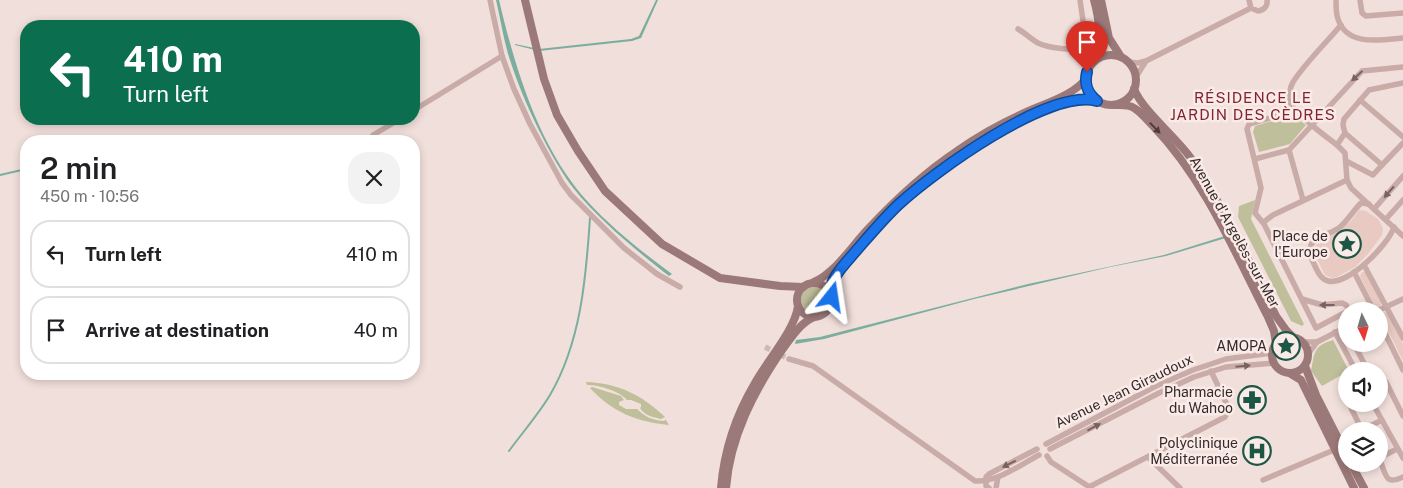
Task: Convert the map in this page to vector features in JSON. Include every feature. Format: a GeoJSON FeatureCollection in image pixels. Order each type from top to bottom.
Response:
{"type":"FeatureCollection","features":[{"type":"Feature","properties":{"kind":"main road"},"geometry":{"type":"LineString","coordinates":[[526,0],[544,79],[558,115],[578,151],[605,191],[662,244],[720,278],[803,287],[814,282],[831,270],[895,200],[921,177],[956,151],[988,131],[1077,88],[1086,78]]}},
{"type":"Feature","properties":{"kind":"main road"},"geometry":{"type":"LineString","coordinates":[[1094,0],[1097,16],[1098,53],[1087,72],[1086,83],[1089,93],[1097,101]]}},
{"type":"Feature","properties":{"kind":"main road"},"geometry":{"type":"LineString","coordinates":[[830,292],[839,272],[872,232],[898,205],[940,170],[990,137],[1036,114],[1072,102],[1090,99],[1108,105],[1115,105],[1127,100],[1134,89],[1136,77],[1109,38],[1101,0]]}},
{"type":"Feature","properties":{"kind":"main road"},"geometry":{"type":"LineString","coordinates":[[1094,61],[1108,56],[1125,60]]}},
{"type":"Feature","properties":{"kind":"main road","name":"Avenue d'Argelès-sur-Mer"},"geometry":{"type":"LineString","coordinates":[[1134,89],[1140,100],[1179,143],[1206,182],[1276,316],[1293,337]]}},
{"type":"Feature","properties":{"kind":"main road","name":"Avenue d'Argelès-sur-Mer"},"geometry":{"type":"LineString","coordinates":[[1115,105],[1127,105],[1134,108],[1168,141],[1187,165],[1268,317],[1274,331],[1276,344]]}},
{"type":"Feature","properties":{"kind":"main road"},"geometry":{"type":"LineString","coordinates":[[726,488],[731,456],[747,411],[772,366],[791,338],[807,320],[827,311],[832,302],[830,292],[823,285],[814,282]]}},
{"type":"Feature","properties":{"kind":"main road"},"geometry":{"type":"LineString","coordinates":[[780,286],[792,290],[804,314],[814,317]]}},
{"type":"Feature","properties":{"kind":"main road"},"geometry":{"type":"LineString","coordinates":[[721,488],[725,455],[740,410],[794,320],[800,290],[803,287]]}},
{"type":"Feature","properties":{"kind":"main road"},"geometry":{"type":"LineString","coordinates":[[1291,374],[1305,366],[1309,354],[1303,342],[1293,337],[1283,339],[1276,344],[1272,353],[1274,363],[1280,371],[1291,374],[1301,380],[1354,488]]}},
{"type":"Feature","properties":{"kind":"main road"},"geometry":{"type":"LineString","coordinates":[[1305,366],[1316,395],[1338,438]]}},
{"type":"Feature","properties":{"kind":"main road"},"geometry":{"type":"LineString","coordinates":[[1355,472],[1364,488]]}},
{"type":"Feature","properties":{"kind":"street"},"geometry":{"type":"LineString","coordinates":[[490,0],[502,56],[514,89],[550,162],[571,195],[624,248],[657,274],[680,287]]}},
{"type":"Feature","properties":{"kind":"street"},"geometry":{"type":"LineString","coordinates":[[1018,29],[1040,44],[1066,49],[1078,50],[1084,48],[1086,42],[1080,0]]}},
{"type":"Feature","properties":{"kind":"street"},"geometry":{"type":"LineString","coordinates":[[1249,0],[1251,8]]}},
{"type":"Feature","properties":{"kind":"street"},"geometry":{"type":"LineString","coordinates":[[1125,60],[1138,63],[1146,61],[1251,8],[1262,10],[1268,0]]}},
{"type":"Feature","properties":{"kind":"street"},"geometry":{"type":"LineString","coordinates":[[1336,0],[1337,18],[1341,25],[1354,37],[1360,40],[1403,38]]}},
{"type":"Feature","properties":{"kind":"street"},"geometry":{"type":"LineString","coordinates":[[1360,0],[1362,13],[1366,16],[1403,13]]}},
{"type":"Feature","properties":{"kind":"street"},"geometry":{"type":"LineString","coordinates":[[1341,25],[1292,83],[1289,95],[1291,103],[1312,126],[1345,153],[1347,180],[1351,188],[1403,236]]}},
{"type":"Feature","properties":{"kind":"street"},"geometry":{"type":"LineString","coordinates":[[420,106],[502,56]]}},
{"type":"Feature","properties":{"kind":"street"},"geometry":{"type":"LineString","coordinates":[[1136,77],[1146,61]]}},
{"type":"Feature","properties":{"kind":"street"},"geometry":{"type":"LineString","coordinates":[[1255,159],[1289,150],[1362,71],[1403,67]]}},
{"type":"Feature","properties":{"kind":"street"},"geometry":{"type":"LineString","coordinates":[[1382,165],[1345,133],[1344,119],[1369,90],[1403,83]]}},
{"type":"Feature","properties":{"kind":"street"},"geometry":{"type":"LineString","coordinates":[[1360,100],[1400,134],[1403,126]]}},
{"type":"Feature","properties":{"kind":"street"},"geometry":{"type":"LineString","coordinates":[[1297,110],[1256,120],[1249,124],[1247,129],[1261,188],[1255,213],[1264,224],[1316,328],[1338,316]]}},
{"type":"Feature","properties":{"kind":"street"},"geometry":{"type":"LineString","coordinates":[[373,135],[390,125]]}},
{"type":"Feature","properties":{"kind":"street"},"geometry":{"type":"LineString","coordinates":[[1337,145],[1345,133]]}},
{"type":"Feature","properties":{"kind":"street"},"geometry":{"type":"LineString","coordinates":[[1346,161],[1373,175],[1403,143]]}},
{"type":"Feature","properties":{"kind":"street"},"geometry":{"type":"LineString","coordinates":[[1289,150],[1303,200]]}},
{"type":"Feature","properties":{"kind":"street"},"geometry":{"type":"LineString","coordinates":[[1374,209],[1403,176]]}},
{"type":"Feature","properties":{"kind":"street"},"geometry":{"type":"LineString","coordinates":[[1264,224],[1265,221],[1274,215],[1347,180]]}},
{"type":"Feature","properties":{"kind":"street"},"geometry":{"type":"LineString","coordinates":[[1386,219],[1403,200]]}},
{"type":"Feature","properties":{"kind":"street"},"geometry":{"type":"LineString","coordinates":[[1369,204],[1361,203],[1340,227],[1312,244],[1310,257],[1321,278],[1328,281],[1341,278],[1364,265],[1390,236],[1394,226]]}},
{"type":"Feature","properties":{"kind":"street"},"geometry":{"type":"LineString","coordinates":[[1364,265],[1383,302]]}},
{"type":"Feature","properties":{"kind":"street"},"geometry":{"type":"LineString","coordinates":[[1354,272],[1371,302]]}},
{"type":"Feature","properties":{"kind":"street"},"geometry":{"type":"LineString","coordinates":[[1388,306],[1403,298]]}},
{"type":"Feature","properties":{"kind":"street"},"geometry":{"type":"LineString","coordinates":[[1302,299],[1322,305],[1338,303]]}},
{"type":"Feature","properties":{"kind":"street"},"geometry":{"type":"LineString","coordinates":[[1388,311],[1403,338]]}},
{"type":"Feature","properties":{"kind":"street"},"geometry":{"type":"LineString","coordinates":[[1309,354],[1317,342],[1338,331]]}},
{"type":"Feature","properties":{"kind":"street"},"geometry":{"type":"LineString","coordinates":[[1335,332],[1351,362]]}},
{"type":"Feature","properties":{"kind":"street"},"geometry":{"type":"LineString","coordinates":[[1388,339],[1403,370]]}},
{"type":"Feature","properties":{"kind":"street"},"geometry":{"type":"LineString","coordinates":[[1303,342],[1317,342]]}},
{"type":"Feature","properties":{"kind":"street","name":"Avenue Jean Giraudoux"},"geometry":{"type":"LineString","coordinates":[[1038,452],[1040,444],[1046,444],[1156,386],[1193,370],[1226,359],[1272,353]]}},
{"type":"Feature","properties":{"kind":"street"},"geometry":{"type":"LineString","coordinates":[[790,359],[813,366],[976,481],[986,481],[998,477],[1038,452]]}},
{"type":"Feature","properties":{"kind":"street","name":"Avenue Jean Giraudoux"},"geometry":{"type":"LineString","coordinates":[[1050,449],[1194,377],[1226,367],[1274,363]]}},
{"type":"Feature","properties":{"kind":"street"},"geometry":{"type":"LineString","coordinates":[[998,477],[993,487],[986,486],[986,477],[989,474],[1038,452],[1047,456],[1051,462],[1090,488],[1225,417],[1229,410],[1211,372]]}},
{"type":"Feature","properties":{"kind":"street"},"geometry":{"type":"LineString","coordinates":[[1388,386],[1403,416]]}},
{"type":"Feature","properties":{"kind":"street"},"geometry":{"type":"LineString","coordinates":[[1353,412],[1362,428],[1382,420]]}},
{"type":"Feature","properties":{"kind":"street"},"geometry":{"type":"LineString","coordinates":[[1378,412],[1403,458]]}},
{"type":"Feature","properties":{"kind":"street"},"geometry":{"type":"LineString","coordinates":[[1046,444],[1050,449],[1047,456]]}},
{"type":"Feature","properties":{"kind":"street"},"geometry":{"type":"LineString","coordinates":[[1397,449],[1381,457],[1380,460],[1387,478],[1395,481],[1403,476]]}},
{"type":"Feature","properties":{"kind":"street"},"geometry":{"type":"LineString","coordinates":[[1262,480],[1334,450]]}},
{"type":"Feature","properties":{"kind":"street"},"geometry":{"type":"LineString","coordinates":[[1148,457],[1180,488]]}},
{"type":"Feature","properties":{"kind":"shaded area"},"geometry":{"type":"Polygon","coordinates":[[[496,0],[499,0],[521,80],[531,107],[556,158],[571,181],[607,222],[672,274],[669,276],[607,224],[584,201],[565,176],[538,128],[516,78],[506,48],[496,0]]]}},
{"type":"Feature","properties":{"kind":"shaded area"},"geometry":{"type":"Polygon","coordinates":[[[656,0],[658,0],[641,38],[632,41],[539,51],[515,45],[539,49],[631,39],[639,36],[656,0]]]}},
{"type":"Feature","properties":{"kind":"shaded area"},"geometry":{"type":"Polygon","coordinates":[[[1293,115],[1306,125],[1290,144],[1259,152],[1253,132],[1255,126],[1293,115]]]}},
{"type":"Feature","properties":{"kind":"shaded area"},"geometry":{"type":"Polygon","coordinates":[[[1255,200],[1251,219],[1304,324],[1302,326],[1291,321],[1238,217],[1239,206],[1255,200]]]}},
{"type":"Feature","properties":{"kind":"shaded area","name":"Place de l'Europe"},"geometry":{"type":"Polygon","coordinates":[[[1359,210],[1366,211],[1378,219],[1383,228],[1382,235],[1368,254],[1355,267],[1337,277],[1332,278],[1325,275],[1314,253],[1315,246],[1350,222],[1359,210]]]}},
{"type":"Feature","properties":{"kind":"shaded area"},"geometry":{"type":"Polygon","coordinates":[[[1228,235],[1229,237],[1166,256],[1110,267],[974,299],[824,339],[795,344],[796,340],[820,337],[1028,284],[1164,255],[1228,235]]]}},
{"type":"Feature","properties":{"kind":"shaded area"},"geometry":{"type":"Polygon","coordinates":[[[1362,272],[1365,272],[1382,302],[1373,302],[1360,276],[1362,272]]]}},
{"type":"Feature","properties":{"kind":"shaded area"},"geometry":{"type":"Polygon","coordinates":[[[814,287],[823,291],[827,300],[823,309],[814,313],[805,309],[801,300],[805,291],[814,287]]]}},
{"type":"Feature","properties":{"kind":"shaded area"},"geometry":{"type":"Polygon","coordinates":[[[1388,314],[1403,344],[1403,361],[1388,330],[1388,314]]]}},
{"type":"Feature","properties":{"kind":"shaded area"},"geometry":{"type":"Polygon","coordinates":[[[1333,340],[1344,362],[1338,362],[1338,377],[1322,386],[1311,371],[1318,347],[1333,340]]]}},
{"type":"Feature","properties":{"kind":"shaded area"},"geometry":{"type":"Polygon","coordinates":[[[586,382],[609,385],[629,392],[647,402],[665,417],[661,419],[649,416],[640,408],[641,404],[627,400],[609,389],[587,385],[586,382]]]}},
{"type":"Feature","properties":{"kind":"shaded area"},"geometry":{"type":"Polygon","coordinates":[[[590,388],[621,396],[624,400],[619,402],[619,405],[626,409],[637,409],[652,419],[666,420],[669,425],[657,424],[626,414],[598,396],[590,388]]]}},
{"type":"Feature","properties":{"kind":"waterway"},"geometry":{"type":"LineString","coordinates":[[0,175],[20,170]]}},
{"type":"Feature","properties":{"kind":"waterway"},"geometry":{"type":"LineString","coordinates":[[509,451],[550,395],[569,353],[584,286],[590,218]]}},
{"type":"Feature","properties":{"kind":"tunnel"},"geometry":{"type":"LineString","coordinates":[[765,347],[789,359]]}},
{"type":"Feature","properties":{"kind":"place","name":"Place de l'Europe"},"geometry":{"type":"Point","coordinates":[1347,244]}},
{"type":"Feature","properties":{"kind":"place","name":"AMOPA"},"geometry":{"type":"Point","coordinates":[1286,346]}},
{"type":"Feature","properties":{"kind":"place","name":"Pharmacie du Wahoo"},"geometry":{"type":"Point","coordinates":[1252,400]}},
{"type":"Feature","properties":{"kind":"place","name":"Polyclinique Méditerranée"},"geometry":{"type":"Point","coordinates":[1257,451]}},
{"type":"Feature","properties":{"kind":"district","name":"RÉSIDENCE LE JARDIN DES CÈDRES"},"geometry":{"type":"Point","coordinates":[1253,106]}},
{"type":"Feature","properties":{"kind":"route"},"geometry":{"type":"LineString","coordinates":[[832,297],[831,287],[839,272],[872,232],[898,205],[940,170],[990,137],[1022,120],[1052,107],[1090,99],[1097,101],[1092,98],[1087,88],[1087,72]]}}]}
